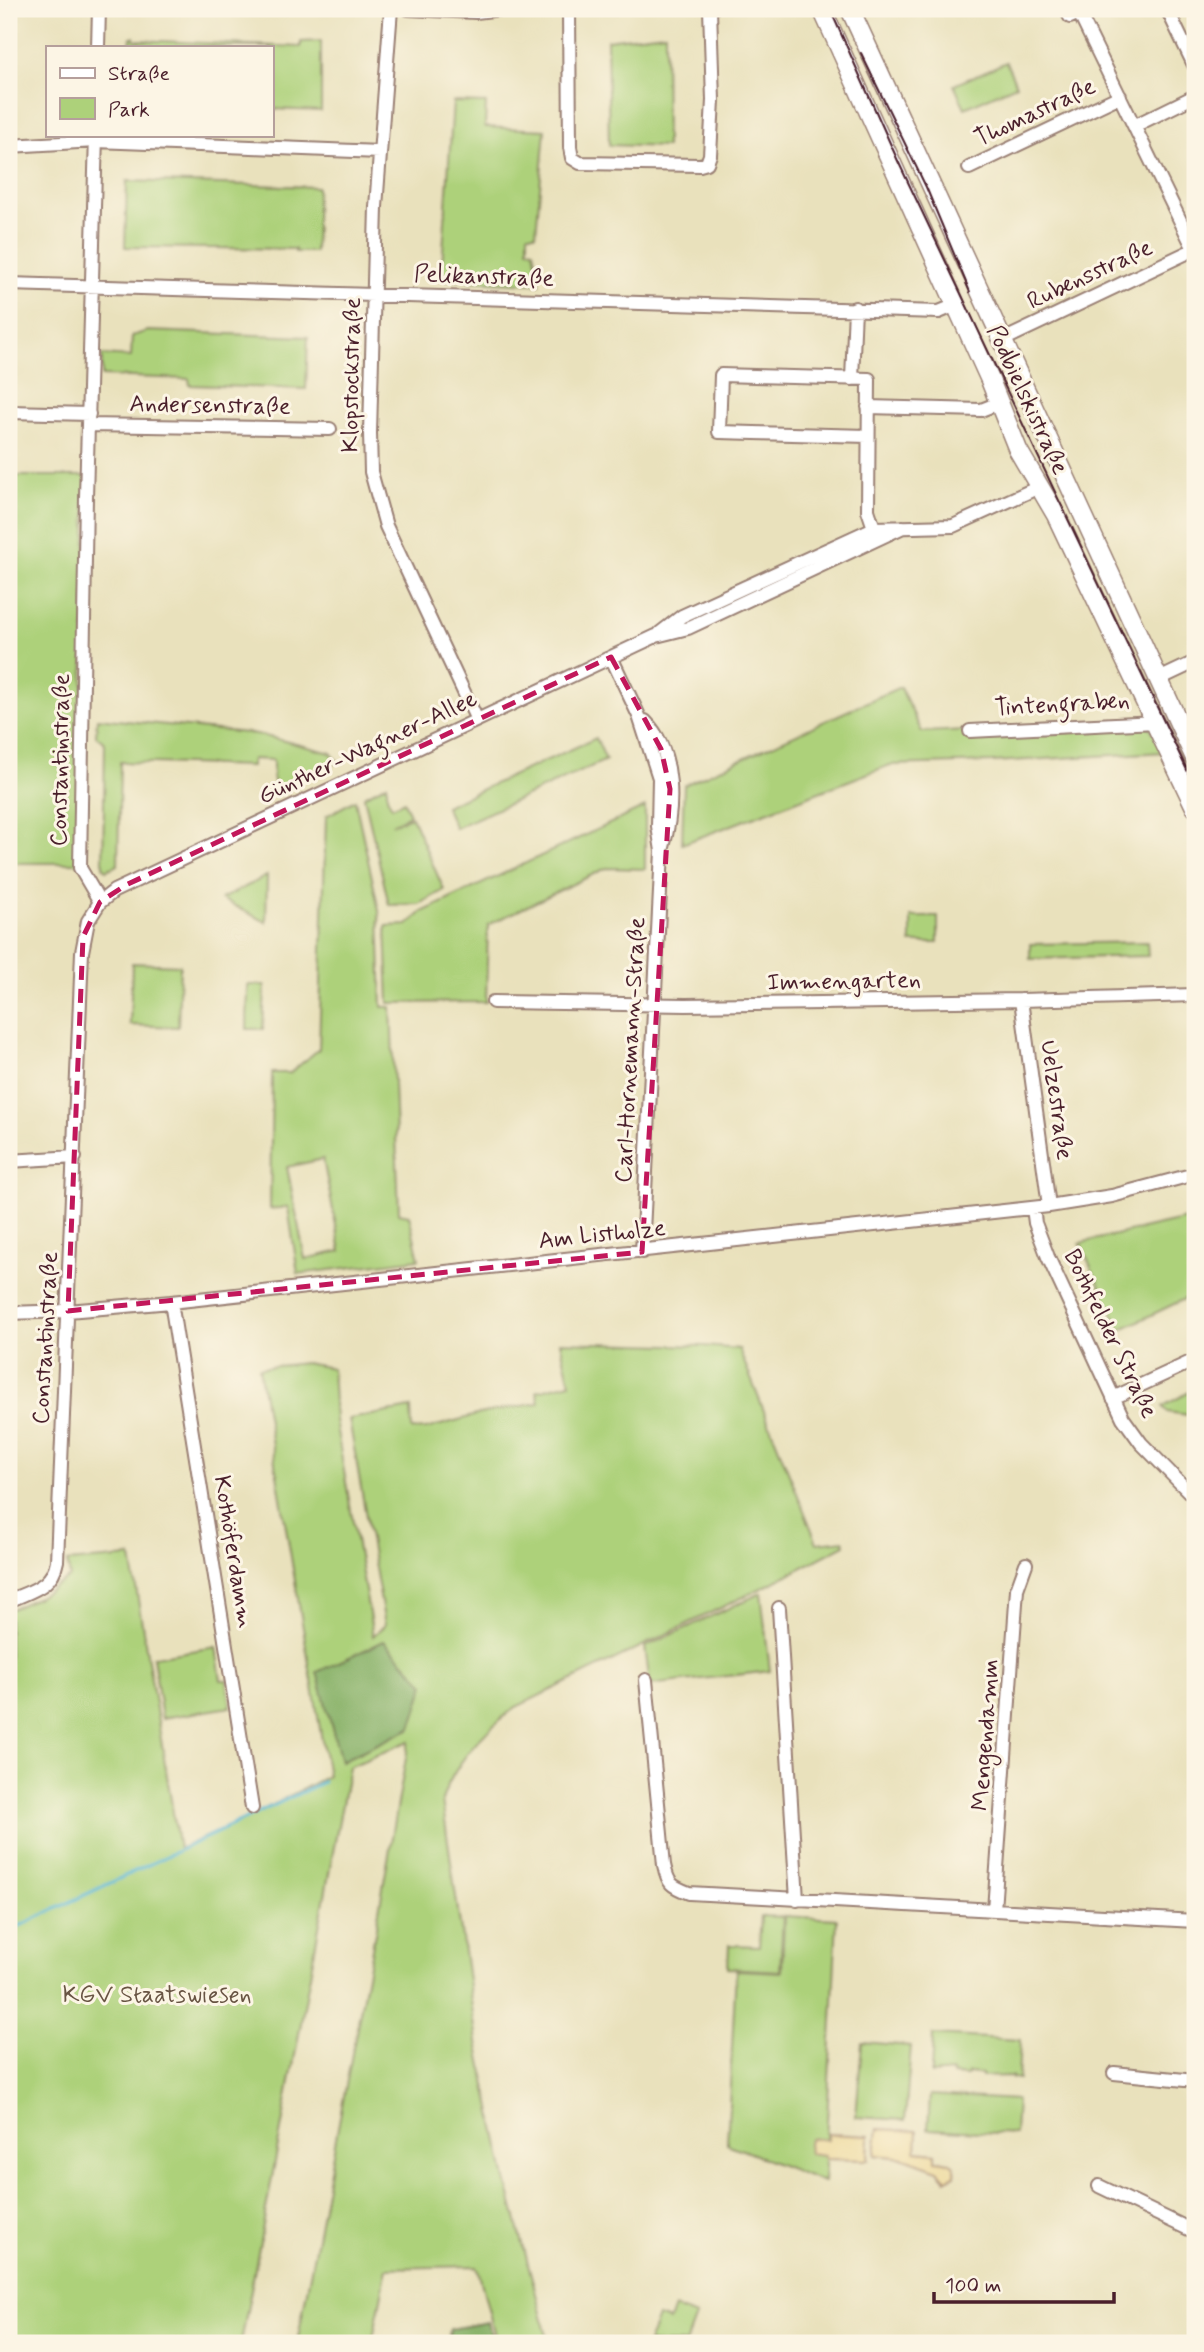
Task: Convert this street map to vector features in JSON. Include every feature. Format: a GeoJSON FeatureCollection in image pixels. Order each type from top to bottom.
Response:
{"type":"FeatureCollection","features":[{"type":"Feature","properties":{"kind":"main road","name":"Podbielskistraße"},"geometry":{"type":"LineString","coordinates":[[822,9],[957,305],[1018,450],[1056,515],[1195,807]]}},
{"type":"Feature","properties":{"kind":"main road","name":"Podbielskistraße"},"geometry":{"type":"LineString","coordinates":[[850,9],[1195,758]]}},
{"type":"Feature","properties":{"kind":"main road"},"geometry":{"type":"LineString","coordinates":[[957,305],[982,295]]}},
{"type":"Feature","properties":{"kind":"main road"},"geometry":{"type":"LineString","coordinates":[[1039,487],[1064,476]]}},
{"type":"Feature","properties":{"kind":"street"},"geometry":{"type":"LineString","coordinates":[[98,46],[99,9]]}},
{"type":"Feature","properties":{"kind":"street","name":"Klopstockstraße"},"geometry":{"type":"LineString","coordinates":[[391,9],[380,152],[371,472],[386,526],[477,720]]}},
{"type":"Feature","properties":{"kind":"street"},"geometry":{"type":"LineString","coordinates":[[408,9],[476,12],[501,9]]}},
{"type":"Feature","properties":{"kind":"street"},"geometry":{"type":"LineString","coordinates":[[569,9],[572,158],[580,163],[700,165],[707,163],[710,155],[713,100],[710,9]]}},
{"type":"Feature","properties":{"kind":"street"},"geometry":{"type":"LineString","coordinates":[[1167,9],[1195,67]]}},
{"type":"Feature","properties":{"kind":"street"},"geometry":{"type":"LineString","coordinates":[[1077,10],[1195,249]]}},
{"type":"Feature","properties":{"kind":"street","name":"Thomastraße"},"geometry":{"type":"LineString","coordinates":[[969,168],[1120,96]]}},
{"type":"Feature","properties":{"kind":"street"},"geometry":{"type":"LineString","coordinates":[[1134,126],[1195,96]]}},
{"type":"Feature","properties":{"kind":"street"},"geometry":{"type":"LineString","coordinates":[[9,146],[96,138],[380,152]]}},
{"type":"Feature","properties":{"kind":"street","name":"Constantinstraße"},"geometry":{"type":"LineString","coordinates":[[9,1601],[48,1583],[55,1572],[83,937],[88,921],[100,902],[80,868],[81,705],[96,138]]}},
{"type":"Feature","properties":{"kind":"street","name":"Rubensstraße"},"geometry":{"type":"LineString","coordinates":[[1003,340],[1195,249]]}},
{"type":"Feature","properties":{"kind":"street","name":"Pelikanstraße"},"geometry":{"type":"LineString","coordinates":[[9,285],[939,312],[957,305]]}},
{"type":"Feature","properties":{"kind":"street"},"geometry":{"type":"LineString","coordinates":[[852,379],[855,308]]}},
{"type":"Feature","properties":{"kind":"street"},"geometry":{"type":"LineString","coordinates":[[868,436],[719,432],[720,375],[869,379],[868,510],[874,528]]}},
{"type":"Feature","properties":{"kind":"street"},"geometry":{"type":"LineString","coordinates":[[869,407],[981,410],[999,402]]}},
{"type":"Feature","properties":{"kind":"street","name":"Andersenstraße"},"geometry":{"type":"LineString","coordinates":[[9,412],[89,420],[330,429]]}},
{"type":"Feature","properties":{"kind":"street","name":"Günther-Wagner-Allee"},"geometry":{"type":"LineString","coordinates":[[656,636],[682,616],[874,528],[953,526],[1039,487]]}},
{"type":"Feature","properties":{"kind":"street","name":"Günther-Wagner-Allee"},"geometry":{"type":"LineString","coordinates":[[100,902],[126,885],[611,657],[656,636],[688,628],[903,527]]}},
{"type":"Feature","properties":{"kind":"street","name":"Carl-Hornemann-Straße"},"geometry":{"type":"LineString","coordinates":[[611,657],[639,716],[649,725],[661,749],[669,775],[669,827],[662,851],[642,1252]]}},
{"type":"Feature","properties":{"kind":"street"},"geometry":{"type":"LineString","coordinates":[[1159,679],[1195,662]]}},
{"type":"Feature","properties":{"kind":"street","name":"Tintengraben"},"geometry":{"type":"LineString","coordinates":[[970,731],[1156,722]]}},
{"type":"Feature","properties":{"kind":"street","name":"Immengarten"},"geometry":{"type":"LineString","coordinates":[[492,1002],[655,1004],[1195,995]]}},
{"type":"Feature","properties":{"kind":"street","name":"Uelzestraße"},"geometry":{"type":"LineString","coordinates":[[1021,1000],[1049,1206]]}},
{"type":"Feature","properties":{"kind":"street"},"geometry":{"type":"LineString","coordinates":[[9,1161],[75,1157]]}},
{"type":"Feature","properties":{"kind":"street","name":"Am Listholze"},"geometry":{"type":"LineString","coordinates":[[9,1313],[171,1302],[1033,1208],[1112,1196],[1195,1174]]}},
{"type":"Feature","properties":{"kind":"street","name":"Bothfelder Straße"},"geometry":{"type":"LineString","coordinates":[[1033,1208],[1035,1223],[1048,1257],[1123,1418],[1141,1443],[1195,1498]]}},
{"type":"Feature","properties":{"kind":"street","name":"Kothöferdamm"},"geometry":{"type":"LineString","coordinates":[[171,1302],[252,1808]]}},
{"type":"Feature","properties":{"kind":"street"},"geometry":{"type":"LineString","coordinates":[[1113,1398],[1195,1360]]}},
{"type":"Feature","properties":{"kind":"street","name":"Mengendamm"},"geometry":{"type":"LineString","coordinates":[[994,1910],[1017,1590],[1026,1564]]}},
{"type":"Feature","properties":{"kind":"street"},"geometry":{"type":"LineString","coordinates":[[779,1608],[797,1900]]}},
{"type":"Feature","properties":{"kind":"street"},"geometry":{"type":"LineString","coordinates":[[646,1680],[664,1865],[667,1878],[673,1886],[689,1893],[1195,1921]]}},
{"type":"Feature","properties":{"kind":"street"},"geometry":{"type":"LineString","coordinates":[[1114,2073],[1195,2081]]}},
{"type":"Feature","properties":{"kind":"street"},"geometry":{"type":"LineString","coordinates":[[1099,2186],[1195,2232]]}},
{"type":"Feature","properties":{"kind":"highlighted area"},"geometry":{"type":"Polygon","coordinates":[[[611,657],[661,749],[670,789],[642,1252],[68,1311],[83,937],[100,902],[126,885],[611,657]]]}},
{"type":"Feature","properties":{"kind":"green space"},"geometry":{"type":"Polygon","coordinates":[[[665,33],[666,147],[609,145],[607,40],[665,33]]]}},
{"type":"Feature","properties":{"kind":"green space"},"geometry":{"type":"Polygon","coordinates":[[[131,37],[135,40],[301,47],[301,42],[321,41],[321,111],[273,109],[273,46],[130,46],[131,37]]]}},
{"type":"Feature","properties":{"kind":"green space"},"geometry":{"type":"Polygon","coordinates":[[[1006,62],[1016,85],[965,108],[954,85],[1006,62]]]}},
{"type":"Feature","properties":{"kind":"green space"},"geometry":{"type":"Polygon","coordinates":[[[453,102],[486,103],[485,127],[545,130],[536,234],[528,234],[528,249],[534,250],[540,284],[441,280],[453,102]]]}},
{"type":"Feature","properties":{"kind":"green space"},"geometry":{"type":"Polygon","coordinates":[[[127,181],[317,187],[315,252],[295,252],[295,249],[125,247],[127,181]]]}},
{"type":"Feature","properties":{"kind":"green space"},"geometry":{"type":"Polygon","coordinates":[[[148,331],[308,337],[306,389],[190,385],[189,379],[102,376],[102,355],[131,357],[132,336],[148,331]]]}},
{"type":"Feature","properties":{"kind":"green space"},"geometry":{"type":"Polygon","coordinates":[[[9,476],[87,476],[80,863],[9,863],[9,476]]]}},
{"type":"Feature","properties":{"kind":"green space"},"geometry":{"type":"Polygon","coordinates":[[[900,687],[922,732],[1147,722],[1165,752],[890,765],[682,844],[684,785],[900,687]]]}},
{"type":"Feature","properties":{"kind":"green space"},"geometry":{"type":"Polygon","coordinates":[[[97,718],[257,734],[331,753],[338,762],[277,791],[273,777],[273,760],[252,759],[251,766],[120,762],[118,865],[106,870],[103,866],[105,743],[96,736],[97,718]]]}},
{"type":"Feature","properties":{"kind":"green space"},"geometry":{"type":"Polygon","coordinates":[[[596,738],[606,760],[455,828],[445,806],[596,738]]]}},
{"type":"Feature","properties":{"kind":"green space"},"geometry":{"type":"Polygon","coordinates":[[[387,784],[387,797],[392,807],[404,801],[410,815],[392,824],[412,817],[444,890],[419,904],[389,905],[364,796],[387,784]]]}},
{"type":"Feature","properties":{"kind":"green space"},"geometry":{"type":"Polygon","coordinates":[[[355,800],[379,910],[382,1007],[391,1007],[399,1213],[409,1215],[419,1259],[298,1274],[288,1207],[270,1209],[272,1073],[290,1073],[319,1049],[326,816],[355,800]],[[323,1159],[287,1167],[305,1259],[341,1251],[323,1159]]]}},
{"type":"Feature","properties":{"kind":"green space"},"geometry":{"type":"Polygon","coordinates":[[[645,807],[645,869],[606,868],[488,925],[486,1002],[389,1003],[386,926],[408,925],[422,912],[645,807]]]}},
{"type":"Feature","properties":{"kind":"green space"},"geometry":{"type":"Polygon","coordinates":[[[267,876],[266,922],[221,899],[267,876]]]}},
{"type":"Feature","properties":{"kind":"green space"},"geometry":{"type":"Polygon","coordinates":[[[911,917],[938,917],[938,943],[911,943],[911,917]]]}},
{"type":"Feature","properties":{"kind":"green space"},"geometry":{"type":"Polygon","coordinates":[[[1147,942],[1148,956],[1030,959],[1030,944],[1147,942]]]}},
{"type":"Feature","properties":{"kind":"green space"},"geometry":{"type":"Polygon","coordinates":[[[132,963],[180,965],[178,1027],[130,1025],[132,963]]]}},
{"type":"Feature","properties":{"kind":"green space"},"geometry":{"type":"Polygon","coordinates":[[[248,985],[265,985],[263,1029],[247,1029],[248,985]]]}},
{"type":"Feature","properties":{"kind":"green space"},"geometry":{"type":"Polygon","coordinates":[[[1195,1217],[1195,1294],[1120,1330],[1080,1243],[1195,1217]]]}},
{"type":"Feature","properties":{"kind":"green space","name":"KGV Staatswiesen"},"geometry":{"type":"Polygon","coordinates":[[[560,1342],[739,1349],[817,1543],[844,1540],[845,1545],[516,1707],[472,1748],[455,1772],[442,1800],[477,2042],[506,2180],[549,2343],[497,2343],[477,2266],[387,2268],[372,2343],[297,2343],[409,1741],[349,1767],[241,2343],[9,2343],[9,1610],[38,1597],[70,1577],[67,1562],[131,1557],[179,1849],[257,1813],[328,1776],[259,1368],[305,1363],[332,1368],[335,1420],[373,1636],[385,1625],[349,1419],[411,1408],[412,1430],[426,1429],[484,1413],[539,1403],[537,1391],[570,1383],[560,1342]]]}},
{"type":"Feature","properties":{"kind":"green space"},"geometry":{"type":"Polygon","coordinates":[[[1195,1389],[1195,1416],[1167,1412],[1163,1406],[1195,1389]]]}},
{"type":"Feature","properties":{"kind":"green space"},"geometry":{"type":"Polygon","coordinates":[[[761,1593],[770,1671],[650,1685],[645,1647],[761,1593]]]}},
{"type":"Feature","properties":{"kind":"green space"},"geometry":{"type":"Polygon","coordinates":[[[384,1641],[425,1684],[411,1728],[341,1761],[317,1672],[384,1641]]]}},
{"type":"Feature","properties":{"kind":"green space"},"geometry":{"type":"Polygon","coordinates":[[[216,1647],[221,1680],[227,1680],[231,1707],[162,1718],[153,1657],[216,1647]]]}},
{"type":"Feature","properties":{"kind":"green space"},"geometry":{"type":"Polygon","coordinates":[[[761,1916],[783,1917],[780,1971],[728,1968],[729,1945],[759,1946],[761,1916]]]}},
{"type":"Feature","properties":{"kind":"green space"},"geometry":{"type":"Polygon","coordinates":[[[784,1916],[837,1919],[824,2182],[727,2144],[736,1970],[782,1972],[784,1916]]]}},
{"type":"Feature","properties":{"kind":"green space"},"geometry":{"type":"Polygon","coordinates":[[[933,2035],[1020,2040],[1018,2079],[1012,2076],[982,2077],[982,2074],[967,2073],[967,2076],[953,2075],[952,2072],[931,2074],[933,2035]]]}},
{"type":"Feature","properties":{"kind":"green space"},"geometry":{"type":"Polygon","coordinates":[[[862,2042],[911,2046],[905,2120],[856,2117],[862,2042]]]}},
{"type":"Feature","properties":{"kind":"green space"},"geometry":{"type":"Polygon","coordinates":[[[930,2095],[1017,2100],[1015,2134],[928,2129],[930,2095]]]}},
{"type":"Feature","properties":{"kind":"green space"},"geometry":{"type":"Polygon","coordinates":[[[674,2308],[696,2316],[686,2343],[648,2343],[658,2317],[669,2321],[674,2308]]]}},
{"type":"Feature","properties":{"kind":"green space"},"geometry":{"type":"Polygon","coordinates":[[[488,2322],[493,2343],[448,2343],[450,2329],[488,2322]]]}},
{"type":"Feature","properties":{"kind":"sand"},"geometry":{"type":"Polygon","coordinates":[[[878,2129],[917,2131],[916,2151],[936,2153],[936,2160],[955,2167],[955,2175],[946,2179],[938,2170],[905,2158],[875,2155],[878,2129]]]}},
{"type":"Feature","properties":{"kind":"sand"},"geometry":{"type":"Polygon","coordinates":[[[828,2134],[869,2136],[868,2160],[825,2159],[824,2156],[809,2154],[810,2138],[828,2140],[828,2134]]]}},
{"type":"Feature","properties":{"kind":"waterway"},"geometry":{"type":"LineString","coordinates":[[9,1931],[323,1782]]}},
{"type":"Feature","properties":{"kind":"tram line"},"geometry":{"type":"LineString","coordinates":[[830,9],[898,161],[1195,787]]}},
{"type":"Feature","properties":{"kind":"tram line"},"geometry":{"type":"LineString","coordinates":[[861,53],[926,187],[970,292]]}}]}
